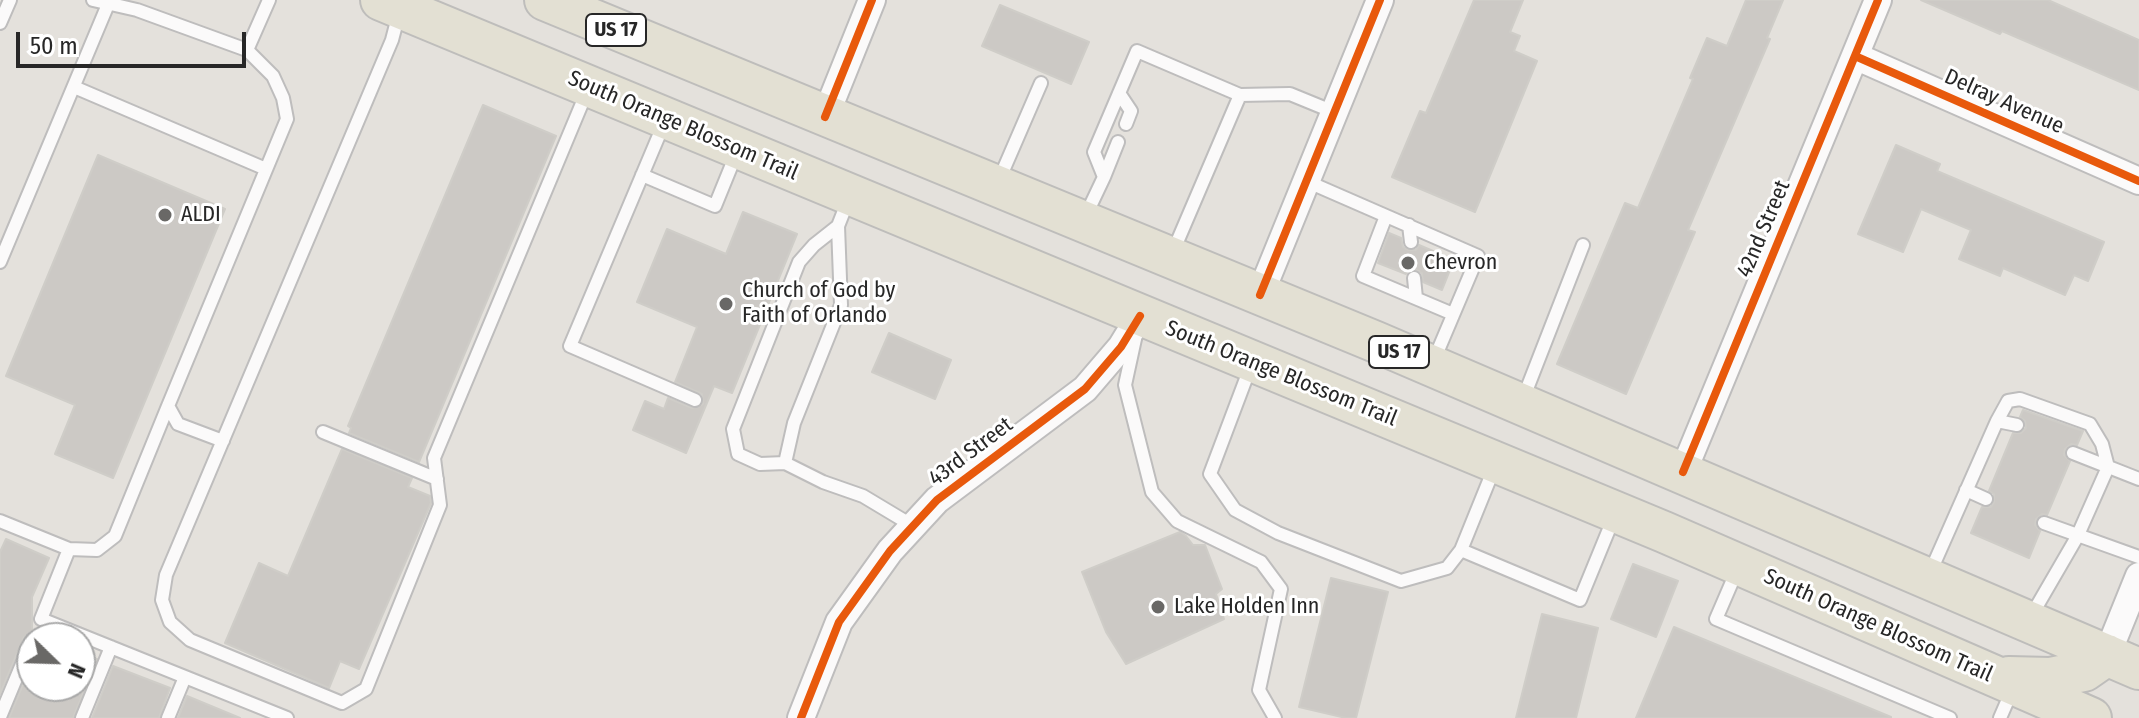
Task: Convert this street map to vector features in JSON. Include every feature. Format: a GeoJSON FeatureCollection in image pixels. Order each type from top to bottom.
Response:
{"type":"FeatureCollection","features":[{"type":"Feature","properties":{"kind":"main road","name":"US 17"},"geometry":{"type":"LineString","coordinates":[[545,0],[1683,472],[2123,662]]}},
{"type":"Feature","properties":{"kind":"main road","name":"South Orange Blossom Trail"},"geometry":{"type":"LineString","coordinates":[[398,3],[739,149],[844,211],[1140,316],[1739,565],[2003,693],[2075,715]]}},
{"type":"Feature","properties":{"kind":"main road"},"geometry":{"type":"LineString","coordinates":[[2003,693],[2050,678],[2123,662]]}},
{"type":"Feature","properties":{"kind":"street"},"geometry":{"type":"LineString","coordinates":[[825,117],[872,0]]}},
{"type":"Feature","properties":{"kind":"street"},"geometry":{"type":"LineString","coordinates":[[1260,295],[1380,0]]}},
{"type":"Feature","properties":{"kind":"street","name":"42nd Street"},"geometry":{"type":"LineString","coordinates":[[1683,472],[1878,0]]}},
{"type":"Feature","properties":{"kind":"street","name":"Delray Avenue"},"geometry":{"type":"LineString","coordinates":[[1855,56],[2139,181]]}},
{"type":"Feature","properties":{"kind":"street","name":"43rd Street"},"geometry":{"type":"LineString","coordinates":[[801,718],[839,622],[890,551],[937,500],[1085,389],[1121,347],[1140,316]]}},
{"type":"Feature","properties":{"kind":"street"},"geometry":{"type":"LineString","coordinates":[[2123,662],[2138,574]]}},
{"type":"Feature","properties":{"kind":"lane"},"geometry":{"type":"LineString","coordinates":[[0,23],[10,0]]}},
{"type":"Feature","properties":{"kind":"lane"},"geometry":{"type":"LineString","coordinates":[[0,521],[69,549],[97,550],[115,536],[287,119],[283,98],[273,76],[247,50],[109,2],[93,0]]}},
{"type":"Feature","properties":{"kind":"lane"},"geometry":{"type":"LineString","coordinates":[[247,50],[269,0]]}},
{"type":"Feature","properties":{"kind":"lane"},"geometry":{"type":"LineString","coordinates":[[0,262],[109,2]]}},
{"type":"Feature","properties":{"kind":"lane"},"geometry":{"type":"LineString","coordinates":[[398,3],[387,52],[166,575],[162,600],[170,622],[190,640],[342,703],[366,689],[440,505],[434,458],[589,86]]}},
{"type":"Feature","properties":{"kind":"lane"},"geometry":{"type":"LineString","coordinates":[[1104,177],[1094,152],[1137,51],[1240,95],[1290,94],[1334,112]]}},
{"type":"Feature","properties":{"kind":"lane"},"geometry":{"type":"LineString","coordinates":[[997,187],[1041,83]]}},
{"type":"Feature","properties":{"kind":"lane"},"geometry":{"type":"LineString","coordinates":[[74,87],[266,169]]}},
{"type":"Feature","properties":{"kind":"lane"},"geometry":{"type":"LineString","coordinates":[[1119,93],[1131,111],[1126,124]]}},
{"type":"Feature","properties":{"kind":"lane"},"geometry":{"type":"LineString","coordinates":[[1170,258],[1240,95]]}},
{"type":"Feature","properties":{"kind":"lane"},"geometry":{"type":"LineString","coordinates":[[666,118],[570,346],[695,400]]}},
{"type":"Feature","properties":{"kind":"lane"},"geometry":{"type":"LineString","coordinates":[[1083,222],[1118,142]]}},
{"type":"Feature","properties":{"kind":"lane"},"geometry":{"type":"LineString","coordinates":[[642,175],[715,206],[739,149]]}},
{"type":"Feature","properties":{"kind":"lane"},"geometry":{"type":"LineString","coordinates":[[1306,181],[1478,256],[1432,367]]}},
{"type":"Feature","properties":{"kind":"lane"},"geometry":{"type":"LineString","coordinates":[[844,211],[799,262],[733,429],[738,454],[760,464],[785,463],[823,482],[863,496],[913,526]]}},
{"type":"Feature","properties":{"kind":"lane"},"geometry":{"type":"LineString","coordinates":[[785,463],[794,423],[841,305],[844,211]]}},
{"type":"Feature","properties":{"kind":"lane"},"geometry":{"type":"LineString","coordinates":[[1386,216],[1363,276],[1453,314]]}},
{"type":"Feature","properties":{"kind":"lane"},"geometry":{"type":"LineString","coordinates":[[1409,225],[1411,242]]}},
{"type":"Feature","properties":{"kind":"lane"},"geometry":{"type":"LineString","coordinates":[[1520,405],[1583,245]]}},
{"type":"Feature","properties":{"kind":"lane"},"geometry":{"type":"LineString","coordinates":[[1414,278],[1416,298]]}},
{"type":"Feature","properties":{"kind":"lane"},"geometry":{"type":"LineString","coordinates":[[1140,316],[1125,385],[1152,492],[1177,521],[1261,562],[1281,589],[1259,690],[1275,718]]}},
{"type":"Feature","properties":{"kind":"lane"},"geometry":{"type":"LineString","coordinates":[[1251,363],[1210,474],[1235,510],[1278,533],[1401,581],[1447,568],[1461,550],[1497,463]]}},
{"type":"Feature","properties":{"kind":"lane"},"geometry":{"type":"LineString","coordinates":[[1928,577],[2008,401],[2020,399],[2090,424],[2102,444],[2108,467],[2077,537],[2028,621]]}},
{"type":"Feature","properties":{"kind":"lane"},"geometry":{"type":"LineString","coordinates":[[168,406],[178,424],[223,441]]}},
{"type":"Feature","properties":{"kind":"lane"},"geometry":{"type":"LineString","coordinates":[[1997,421],[2017,425]]}},
{"type":"Feature","properties":{"kind":"lane"},"geometry":{"type":"LineString","coordinates":[[323,432],[437,479]]}},
{"type":"Feature","properties":{"kind":"lane"},"geometry":{"type":"LineString","coordinates":[[2073,453],[2139,479]]}},
{"type":"Feature","properties":{"kind":"lane"},"geometry":{"type":"LineString","coordinates":[[1966,490],[1986,499]]}},
{"type":"Feature","properties":{"kind":"lane"},"geometry":{"type":"LineString","coordinates":[[1461,550],[1580,600],[1616,512]]}},
{"type":"Feature","properties":{"kind":"lane"},"geometry":{"type":"LineString","coordinates":[[2044,523],[2077,537],[2138,574]]}},
{"type":"Feature","properties":{"kind":"lane"},"geometry":{"type":"LineString","coordinates":[[40,622],[69,549]]}},
{"type":"Feature","properties":{"kind":"lane"},"geometry":{"type":"LineString","coordinates":[[1739,565],[1716,619],[1950,718]]}},
{"type":"Feature","properties":{"kind":"lane"},"geometry":{"type":"LineString","coordinates":[[41,619],[185,677],[253,712],[287,718]]}},
{"type":"Feature","properties":{"kind":"lane"},"geometry":{"type":"LineString","coordinates":[[82,718],[111,647]]}},
{"type":"Feature","properties":{"kind":"lane"},"geometry":{"type":"LineString","coordinates":[[168,718],[185,677]]}},
{"type":"Feature","properties":{"kind":"lane"},"geometry":{"type":"LineString","coordinates":[[0,717],[16,678]]}},
{"type":"Feature","properties":{"kind":"building"},"geometry":{"type":"Polygon","coordinates":[[[1474,0],[1523,0],[1510,32],[1520,36],[1514,51],[1537,61],[1475,212],[1392,177],[1420,111],[1426,113],[1474,0]]]}},
{"type":"Feature","properties":{"kind":"building"},"geometry":{"type":"Polygon","coordinates":[[[1746,0],[1783,0],[1767,38],[1770,39],[1688,230],[1695,232],[1626,394],[1557,364],[1625,203],[1638,208],[1693,79],[1690,78],[1707,38],[1727,46],[1746,0]]]}},
{"type":"Feature","properties":{"kind":"building"},"geometry":{"type":"Polygon","coordinates":[[[1921,0],[2048,0],[2139,40],[2139,90],[2002,31],[2000,34],[1921,0]]]}},
{"type":"Feature","properties":{"kind":"building"},"geometry":{"type":"Polygon","coordinates":[[[1000,5],[1089,42],[1071,84],[982,46],[1000,5]]]}},
{"type":"Feature","properties":{"kind":"building"},"geometry":{"type":"Polygon","coordinates":[[[483,105],[556,136],[419,462],[349,433],[351,428],[348,426],[483,105]]]}},
{"type":"Feature","properties":{"kind":"building"},"geometry":{"type":"Polygon","coordinates":[[[1896,145],[1940,164],[1937,171],[2104,242],[2088,281],[2074,275],[2065,295],[2003,268],[2000,276],[1959,259],[1971,230],[1921,209],[1903,252],[1858,234],[1896,145]]]}},
{"type":"Feature","properties":{"kind":"building"},"geometry":{"type":"Polygon","coordinates":[[[98,155],[225,209],[113,478],[55,454],[75,405],[6,376],[98,155]]]}},
{"type":"Feature","properties":{"kind":"building"},"geometry":{"type":"Polygon","coordinates":[[[743,212],[797,234],[732,393],[714,386],[686,453],[633,430],[645,401],[664,409],[668,398],[692,408],[703,404],[702,394],[675,382],[697,327],[637,302],[667,229],[726,254],[743,212]]]}},
{"type":"Feature","properties":{"kind":"building"},"geometry":{"type":"Polygon","coordinates":[[[1389,233],[1401,238],[1403,247],[1408,250],[1416,250],[1419,245],[1454,260],[1442,290],[1423,282],[1422,273],[1417,270],[1409,270],[1406,274],[1378,263],[1389,233]]]}},
{"type":"Feature","properties":{"kind":"building"},"geometry":{"type":"Polygon","coordinates":[[[889,333],[951,360],[935,399],[872,372],[889,333]]]}},
{"type":"Feature","properties":{"kind":"building"},"geometry":{"type":"Polygon","coordinates":[[[2023,410],[2083,431],[2077,445],[2071,444],[2065,449],[2064,455],[2070,461],[2047,515],[2042,514],[2036,519],[2035,525],[2040,531],[2029,558],[1971,533],[1982,507],[1991,507],[1994,502],[1994,494],[1989,491],[2013,433],[2021,433],[2026,428],[2025,421],[2020,417],[2023,410]]]}},
{"type":"Feature","properties":{"kind":"building"},"geometry":{"type":"Polygon","coordinates":[[[342,449],[412,478],[408,487],[430,496],[431,503],[359,669],[340,661],[329,688],[225,643],[259,563],[288,576],[342,449]]]}},
{"type":"Feature","properties":{"kind":"building","name":"Lake Holden Inn"},"geometry":{"type":"Polygon","coordinates":[[[1180,532],[1193,545],[1205,545],[1222,589],[1216,594],[1224,619],[1126,664],[1106,632],[1082,572],[1180,532]]]}},
{"type":"Feature","properties":{"kind":"building"},"geometry":{"type":"Polygon","coordinates":[[[6,539],[49,558],[32,597],[32,622],[16,622],[16,656],[0,694],[0,552],[6,539]]]}},
{"type":"Feature","properties":{"kind":"building"},"geometry":{"type":"Polygon","coordinates":[[[1633,564],[1678,581],[1656,637],[1611,619],[1633,564]]]}},
{"type":"Feature","properties":{"kind":"building"},"geometry":{"type":"Polygon","coordinates":[[[1331,578],[1388,592],[1356,718],[1299,707],[1331,578]]]}},
{"type":"Feature","properties":{"kind":"building"},"geometry":{"type":"Polygon","coordinates":[[[1542,614],[1598,628],[1576,718],[1516,718],[1542,614]]]}},
{"type":"Feature","properties":{"kind":"building"},"geometry":{"type":"Polygon","coordinates":[[[1674,627],[1891,717],[1891,718],[1636,718],[1674,627]]]}},
{"type":"Feature","properties":{"kind":"building"},"geometry":{"type":"Polygon","coordinates":[[[113,666],[170,688],[159,718],[92,718],[113,666]]]}},
{"type":"Feature","properties":{"kind":"building"},"geometry":{"type":"Polygon","coordinates":[[[187,696],[240,718],[178,718],[187,696]]]}},
{"type":"Feature","properties":{"kind":"building"},"geometry":{"type":"Polygon","coordinates":[[[16,701],[80,702],[73,718],[9,718],[16,701]]]}},
{"type":"Feature","properties":{"kind":"cycle path"},"geometry":{"type":"LineString","coordinates":[[825,117],[872,0]]}},
{"type":"Feature","properties":{"kind":"cycle path"},"geometry":{"type":"LineString","coordinates":[[1260,295],[1380,0]]}},
{"type":"Feature","properties":{"kind":"cycle path"},"geometry":{"type":"LineString","coordinates":[[1683,472],[1878,0]]}},
{"type":"Feature","properties":{"kind":"cycle path"},"geometry":{"type":"LineString","coordinates":[[1855,56],[2139,181]]}},
{"type":"Feature","properties":{"kind":"cycle path"},"geometry":{"type":"LineString","coordinates":[[801,718],[839,622],[890,551],[937,500],[1085,389],[1121,347],[1140,316]]}},
{"type":"Feature","properties":{"kind":"place","name":"ALDI"},"geometry":{"type":"Point","coordinates":[165,215]}},
{"type":"Feature","properties":{"kind":"place","name":"Chevron"},"geometry":{"type":"Point","coordinates":[1408,263]}},
{"type":"Feature","properties":{"kind":"place","name":"Church of God by Faith of Orlando"},"geometry":{"type":"Point","coordinates":[726,304]}},
{"type":"Feature","properties":{"kind":"place","name":"Lake Holden Inn"},"geometry":{"type":"Point","coordinates":[1158,607]}}]}
